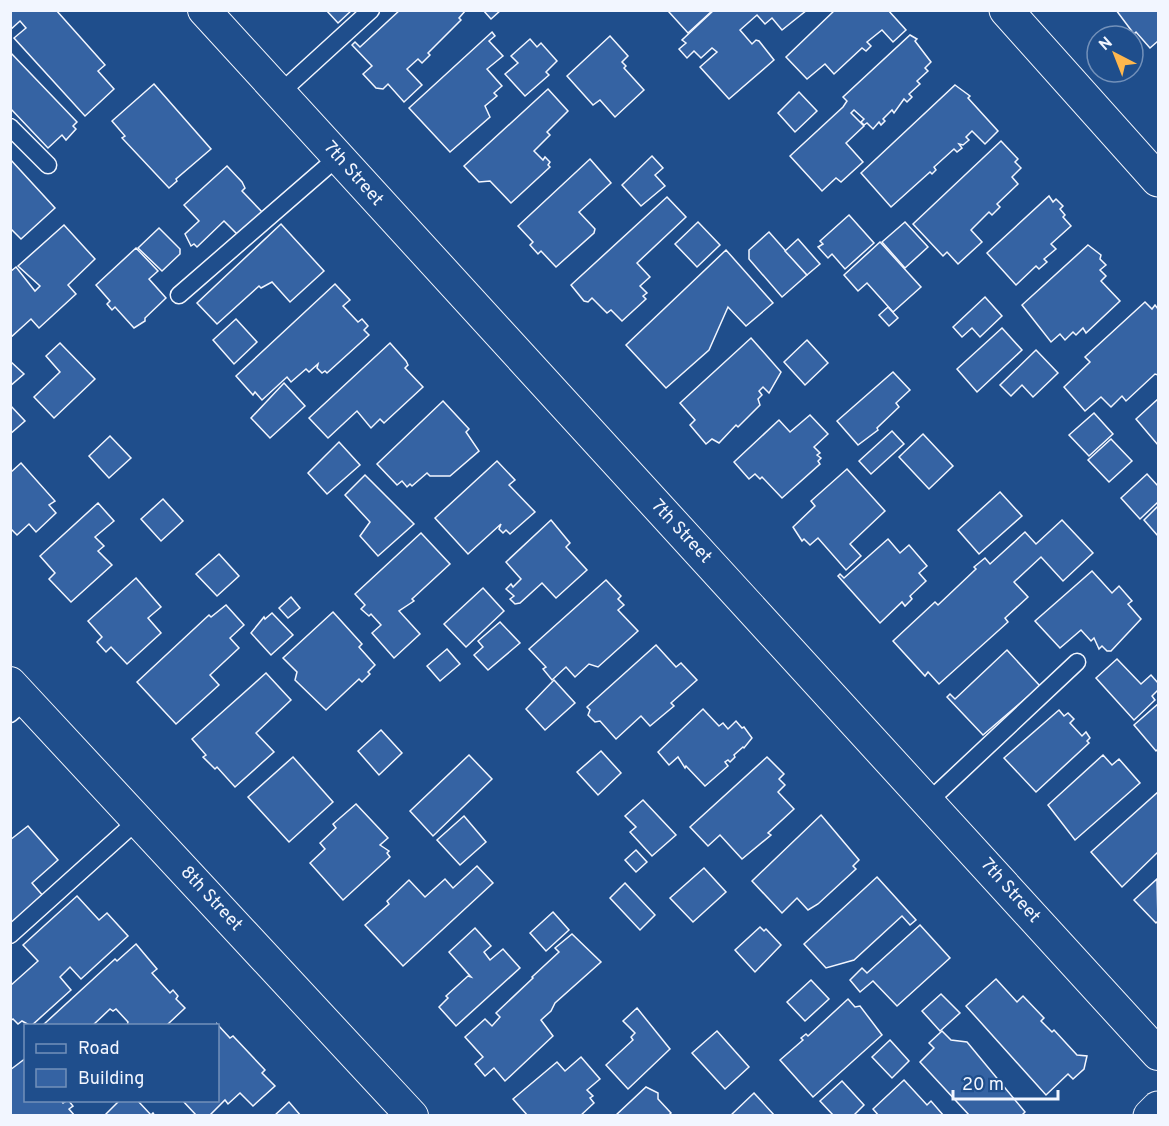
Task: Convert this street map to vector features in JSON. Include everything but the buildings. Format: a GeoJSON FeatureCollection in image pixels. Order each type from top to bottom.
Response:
{"type":"FeatureCollection","features":[{"type":"Feature","properties":{"kind":"street","name":"7th Street"},"geometry":{"type":"LineString","coordinates":[[204,10],[1158,1054]]}},
{"type":"Feature","properties":{"kind":"street"},"geometry":{"type":"LineString","coordinates":[[1019,14],[1158,180]]}},
{"type":"Feature","properties":{"kind":"street","name":"8th Street"},"geometry":{"type":"LineString","coordinates":[[16,699],[138,820],[412,1116]]}},
{"type":"Feature","properties":{"kind":"street"},"geometry":{"type":"LineString","coordinates":[[1150,1116],[1158,1108]]}},
{"type":"Feature","properties":{"kind":"lane"},"geometry":{"type":"LineString","coordinates":[[279,93],[371,10]]}},
{"type":"Feature","properties":{"kind":"lane"},"geometry":{"type":"LineString","coordinates":[[10,127],[48,165]]}},
{"type":"Feature","properties":{"kind":"lane"},"geometry":{"type":"LineString","coordinates":[[179,295],[338,157]]}},
{"type":"Feature","properties":{"kind":"lane"},"geometry":{"type":"LineString","coordinates":[[928,802],[1077,662]]}},
{"type":"Feature","properties":{"kind":"lane"},"geometry":{"type":"LineString","coordinates":[[10,935],[138,820]]}}]}
